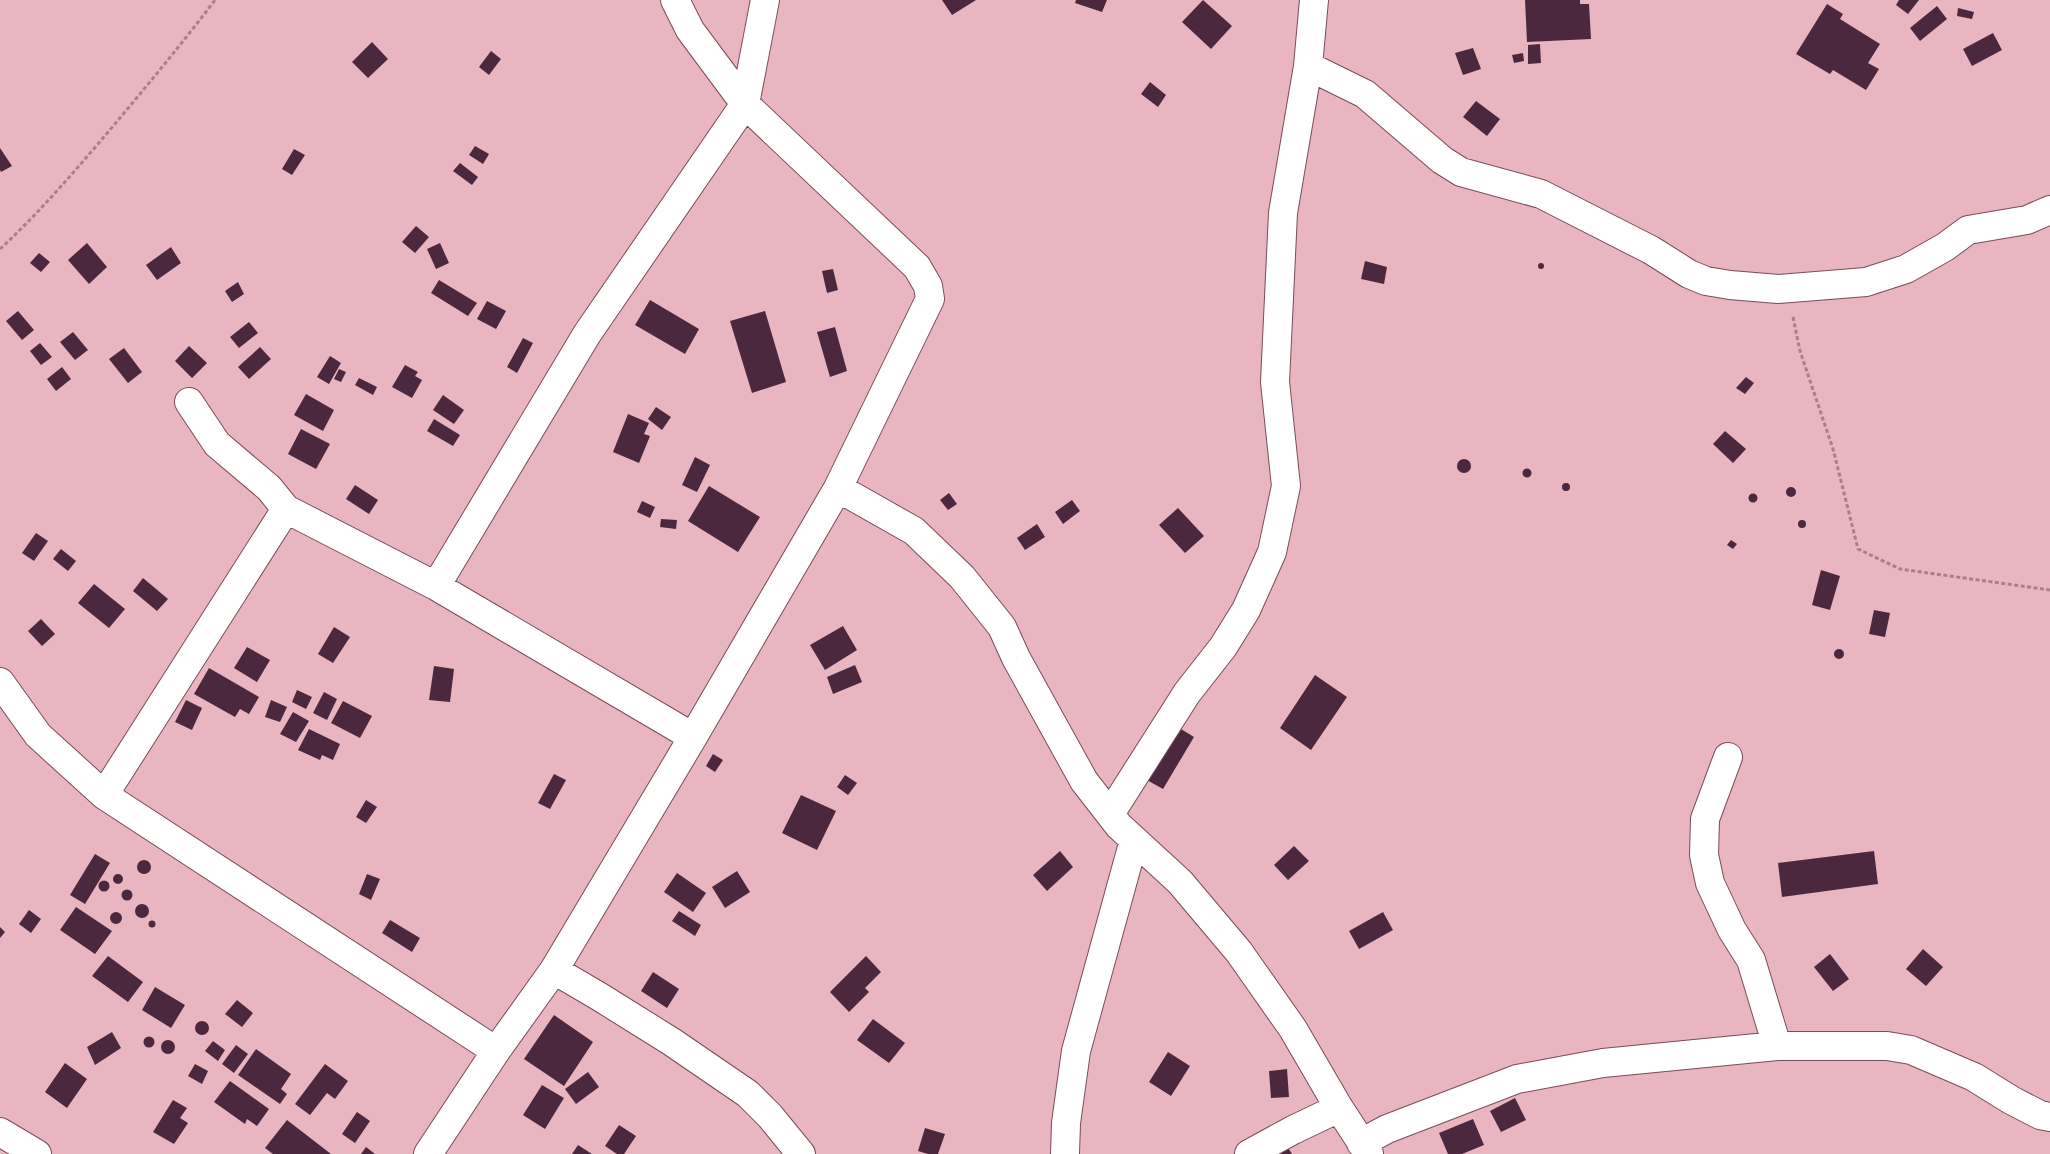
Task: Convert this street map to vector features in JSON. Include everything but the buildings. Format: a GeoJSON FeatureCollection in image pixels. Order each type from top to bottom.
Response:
{"type":"FeatureCollection","features":[{"type":"Feature","properties":{"kind":"street"},"geometry":{"type":"LineString","coordinates":[[428,1154],[496,1050],[554,970],[693,737],[838,488],[930,300],[928,286],[917,267],[745,104],[690,30],[675,0]]}},
{"type":"Feature","properties":{"kind":"street"},"geometry":{"type":"LineString","coordinates":[[436,586],[586,334],[745,104],[765,0]]}},
{"type":"Feature","properties":{"kind":"street"},"geometry":{"type":"LineString","coordinates":[[1110,814],[1187,693],[1223,646],[1246,610],[1272,552],[1286,486],[1275,382],[1283,214],[1308,66],[1314,0]]}},
{"type":"Feature","properties":{"kind":"street"},"geometry":{"type":"LineString","coordinates":[[1308,66],[1365,94],[1442,160],[1461,172],[1541,194],[1651,250],[1688,274],[1706,281],[1730,285],[1787,288],[1866,282],[1906,269],[1945,247],[1968,230],[2027,220],[2050,210]]}},
{"type":"Feature","properties":{"kind":"street"},"geometry":{"type":"LineString","coordinates":[[188,402],[217,444],[269,488],[286,509],[436,586],[693,737]]}},
{"type":"Feature","properties":{"kind":"street"},"geometry":{"type":"LineString","coordinates":[[838,488],[914,531],[962,577],[1002,626],[1016,658],[1084,781],[1134,840],[1180,882],[1239,952],[1294,1029],[1365,1149],[1387,1129],[1517,1079],[1603,1064],[1777,1046],[1887,1046],[1911,1050],[1966,1073],[2011,1100],[2050,1118]]}},
{"type":"Feature","properties":{"kind":"street"},"geometry":{"type":"LineString","coordinates":[[104,795],[286,509]]}},
{"type":"Feature","properties":{"kind":"street"},"geometry":{"type":"LineString","coordinates":[[0,682],[38,734],[104,795],[496,1050]]}},
{"type":"Feature","properties":{"kind":"street"},"geometry":{"type":"LineString","coordinates":[[1728,757],[1705,820],[1704,855],[1710,883],[1732,930],[1751,960],[1777,1046]]}},
{"type":"Feature","properties":{"kind":"street"},"geometry":{"type":"LineString","coordinates":[[1065,1154],[1066,1123],[1076,1051],[1134,840]]}},
{"type":"Feature","properties":{"kind":"street"},"geometry":{"type":"LineString","coordinates":[[554,970],[672,1042],[748,1094],[770,1116],[801,1154]]}},
{"type":"Feature","properties":{"kind":"street"},"geometry":{"type":"LineString","coordinates":[[1249,1154],[1293,1130],[1340,1108]]}},
{"type":"Feature","properties":{"kind":"street"},"geometry":{"type":"LineString","coordinates":[[0,1132],[37,1154]]}},
{"type":"Feature","properties":{"kind":"path"},"geometry":{"type":"LineString","coordinates":[[0,249],[26,225],[92,150],[180,46],[215,0]]}},
{"type":"Feature","properties":{"kind":"path"},"geometry":{"type":"LineString","coordinates":[[1787,288],[1800,351],[1833,449],[1858,549],[1900,569],[2050,590]]}}]}
